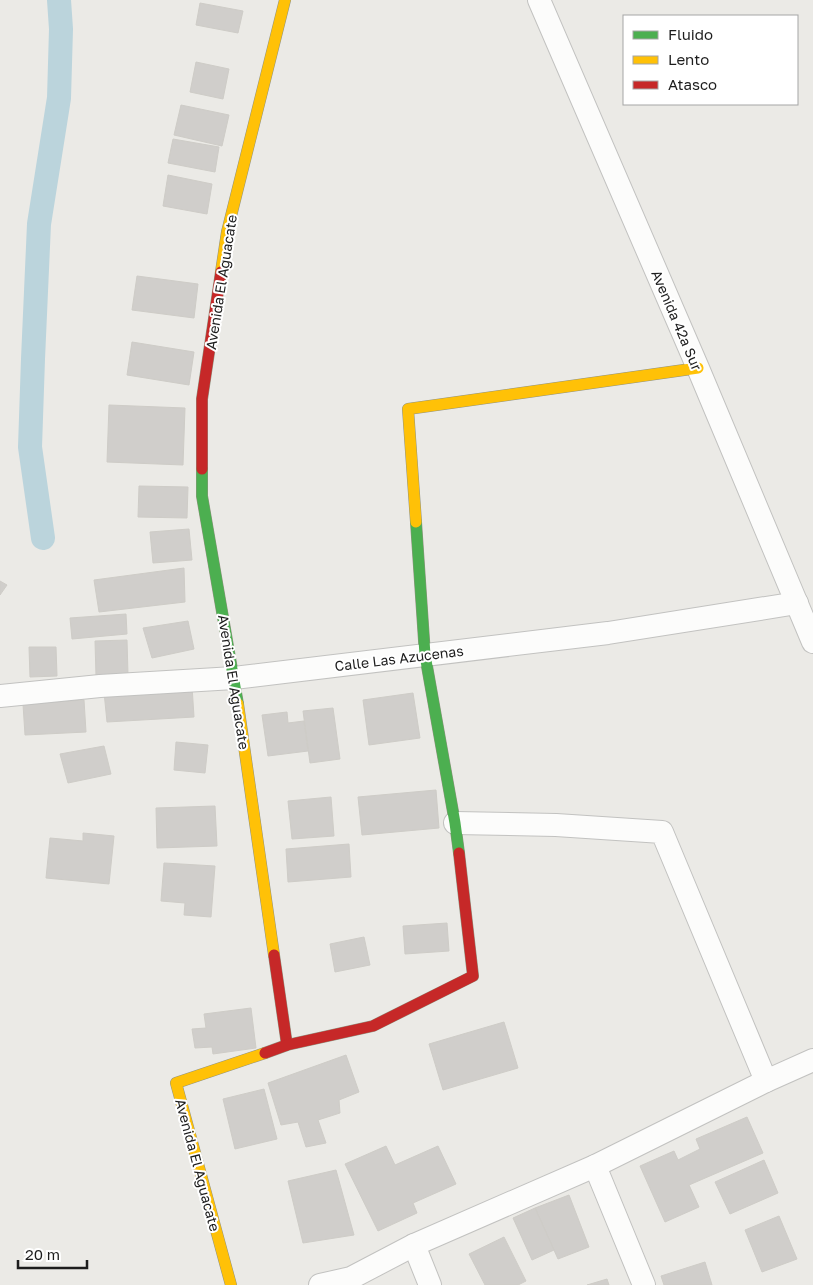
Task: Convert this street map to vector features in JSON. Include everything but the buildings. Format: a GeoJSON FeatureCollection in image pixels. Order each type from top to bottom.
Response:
{"type":"FeatureCollection","features":[{"type":"Feature","properties":{"kind":"street","name":"Avenida El Aguacate"},"geometry":{"type":"LineString","coordinates":[[231,1285],[176,1083],[287,1045],[234,678],[202,496],[202,399],[227,232],[285,0]]}},
{"type":"Feature","properties":{"kind":"street","name":"Avenida 42a Sur"},"geometry":{"type":"LineString","coordinates":[[539,0],[698,368],[813,642]]}},
{"type":"Feature","properties":{"kind":"street"},"geometry":{"type":"LineString","coordinates":[[287,1045],[373,1026],[473,976],[455,823],[425,655],[408,409],[698,368]]}},
{"type":"Feature","properties":{"kind":"street","name":"Calle Las Azucenas"},"geometry":{"type":"LineString","coordinates":[[0,696],[100,686],[234,678],[608,633],[796,603]]}},
{"type":"Feature","properties":{"kind":"street"},"geometry":{"type":"LineString","coordinates":[[455,823],[556,825],[662,832],[766,1081]]}},
{"type":"Feature","properties":{"kind":"street"},"geometry":{"type":"LineString","coordinates":[[320,1285],[351,1278],[414,1245],[595,1166],[766,1081],[813,1060]]}},
{"type":"Feature","properties":{"kind":"street"},"geometry":{"type":"LineString","coordinates":[[595,1166],[644,1285]]}},
{"type":"Feature","properties":{"kind":"street"},"geometry":{"type":"LineString","coordinates":[[414,1245],[430,1285]]}},
{"type":"Feature","properties":{"kind":"waterway"},"geometry":{"type":"LineString","coordinates":[[43,538],[30,447],[39,224],[59,98],[61,29],[59,0]]}},
{"type":"Feature","properties":{"kind":"traffic: fast"},"geometry":{"type":"LineString","coordinates":[[202,469],[202,496],[238,704]]}},
{"type":"Feature","properties":{"kind":"traffic: fast"},"geometry":{"type":"LineString","coordinates":[[416,522],[425,655],[459,853]]}},
{"type":"Feature","properties":{"kind":"traffic: slow"},"geometry":{"type":"LineString","coordinates":[[221,272],[227,232],[285,0]]}},
{"type":"Feature","properties":{"kind":"traffic: slow"},"geometry":{"type":"LineString","coordinates":[[416,522],[408,409],[698,368]]}},
{"type":"Feature","properties":{"kind":"traffic: slow"},"geometry":{"type":"LineString","coordinates":[[238,704],[274,955]]}},
{"type":"Feature","properties":{"kind":"traffic: slow"},"geometry":{"type":"LineString","coordinates":[[231,1285],[176,1083],[265,1053]]}},
{"type":"Feature","properties":{"kind":"traffic: jam"},"geometry":{"type":"LineString","coordinates":[[202,469],[202,399],[221,272]]}},
{"type":"Feature","properties":{"kind":"traffic: jam"},"geometry":{"type":"LineString","coordinates":[[265,1053],[287,1045],[373,1026],[473,976],[459,853]]}},
{"type":"Feature","properties":{"kind":"traffic: jam"},"geometry":{"type":"LineString","coordinates":[[274,955],[287,1045]]}}]}
